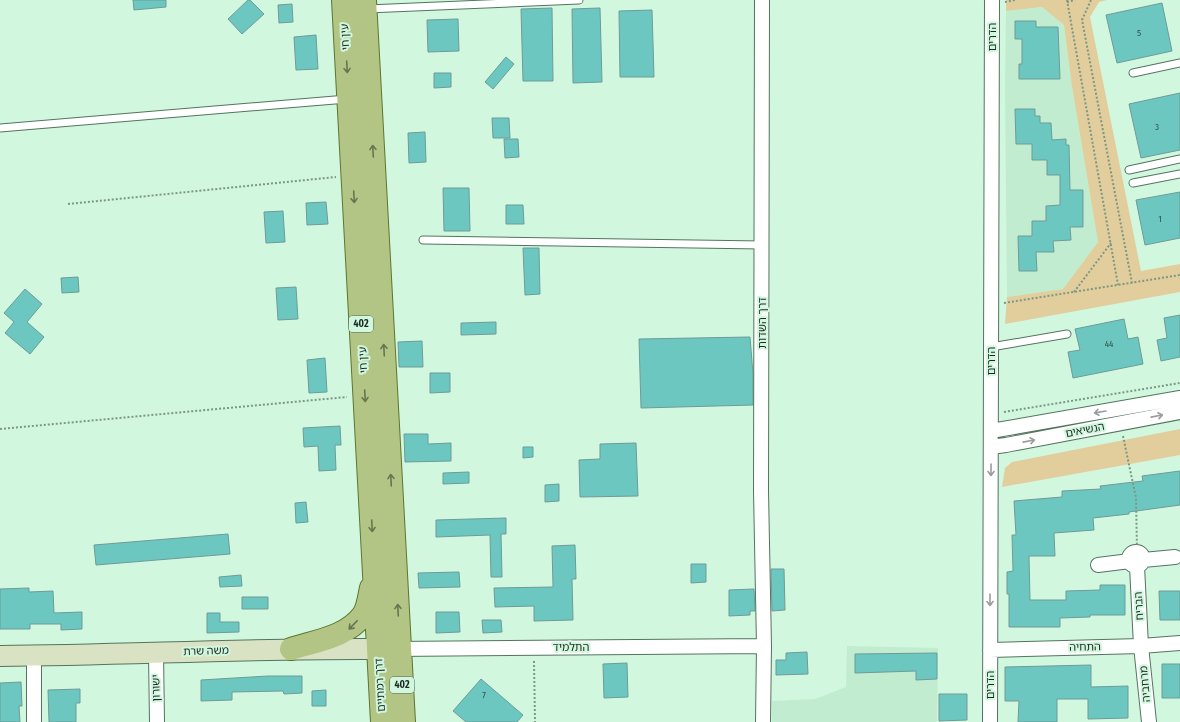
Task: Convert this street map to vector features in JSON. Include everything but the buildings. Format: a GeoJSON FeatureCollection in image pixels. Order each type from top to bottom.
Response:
{"type":"FeatureCollection","features":[{"type":"Feature","properties":{"kind":"main road","name":"עין חי"},"geometry":{"type":"LineString","coordinates":[[343,0],[378,649]]}},
{"type":"Feature","properties":{"kind":"main road","name":"עין חי"},"geometry":{"type":"LineString","coordinates":[[365,4],[400,649]]}},
{"type":"Feature","properties":{"kind":"main road"},"geometry":{"type":"LineString","coordinates":[[291,649],[349,630],[364,614],[374,578]]}},
{"type":"Feature","properties":{"kind":"main road","name":"דרך רמתיים"},"geometry":{"type":"LineString","coordinates":[[378,649],[382,722]]}},
{"type":"Feature","properties":{"kind":"main road","name":"דרך רמתיים"},"geometry":{"type":"LineString","coordinates":[[400,649],[404,722]]}},
{"type":"Feature","properties":{"kind":"street","name":"דרך השדות"},"geometry":{"type":"LineString","coordinates":[[762,0],[761,491],[764,646],[763,722]]}},
{"type":"Feature","properties":{"kind":"street","name":"הדרים"},"geometry":{"type":"LineString","coordinates":[[990,722],[992,0]]}},
{"type":"Feature","properties":{"kind":"street","name":"הנשיאים"},"geometry":{"type":"LineString","coordinates":[[991,431],[1180,398]]}},
{"type":"Feature","properties":{"kind":"street","name":"הנשיאים"},"geometry":{"type":"LineString","coordinates":[[991,447],[1006,446],[1180,412]]}},
{"type":"Feature","properties":{"kind":"street"},"geometry":{"type":"LineString","coordinates":[[1098,565],[1137,560],[1175,558]]}},
{"type":"Feature","properties":{"kind":"street","name":"הבריח"},"geometry":{"type":"LineString","coordinates":[[1137,560],[1141,646]]}},
{"type":"Feature","properties":{"kind":"street","name":"התחיה"},"geometry":{"type":"LineString","coordinates":[[990,650],[1141,646],[1180,643]]}},
{"type":"Feature","properties":{"kind":"street","name":"התלמיד"},"geometry":{"type":"LineString","coordinates":[[378,649],[764,646]]}},
{"type":"Feature","properties":{"kind":"street","name":"מרחביה"},"geometry":{"type":"LineString","coordinates":[[1141,646],[1149,722]]}},
{"type":"Feature","properties":{"kind":"street","name":"משה שרת"},"geometry":{"type":"LineString","coordinates":[[0,656],[291,649],[378,649]]}},
{"type":"Feature","properties":{"kind":"street","name":"ישורון"},"geometry":{"type":"LineString","coordinates":[[156,653],[157,722]]}},
{"type":"Feature","properties":{"kind":"street"},"geometry":{"type":"LineString","coordinates":[[34,656],[34,722]]}},
{"type":"Feature","properties":{"kind":"lane"},"geometry":{"type":"LineString","coordinates":[[365,4],[579,0]]}},
{"type":"Feature","properties":{"kind":"lane"},"geometry":{"type":"LineString","coordinates":[[1133,73],[1180,63]]}},
{"type":"Feature","properties":{"kind":"lane"},"geometry":{"type":"LineString","coordinates":[[0,128],[349,99]]}},
{"type":"Feature","properties":{"kind":"lane"},"geometry":{"type":"LineString","coordinates":[[1129,170],[1180,159]]}},
{"type":"Feature","properties":{"kind":"lane"},"geometry":{"type":"LineString","coordinates":[[1133,183],[1180,174]]}},
{"type":"Feature","properties":{"kind":"lane"},"geometry":{"type":"LineString","coordinates":[[423,240],[762,246]]}},
{"type":"Feature","properties":{"kind":"lane"},"geometry":{"type":"LineString","coordinates":[[991,347],[1067,334]]}},
{"type":"Feature","properties":{"kind":"path"},"geometry":{"type":"LineString","coordinates":[[1075,0],[1067,1],[1118,285]]}},
{"type":"Feature","properties":{"kind":"path"},"geometry":{"type":"LineString","coordinates":[[1091,0],[1082,20],[1132,283]]}},
{"type":"Feature","properties":{"kind":"path"},"geometry":{"type":"LineString","coordinates":[[68,204],[353,176]]}},
{"type":"Feature","properties":{"kind":"path"},"geometry":{"type":"LineString","coordinates":[[1074,292],[1111,243]]}},
{"type":"Feature","properties":{"kind":"path"},"geometry":{"type":"LineString","coordinates":[[991,306],[1180,275]]}},
{"type":"Feature","properties":{"kind":"path"},"geometry":{"type":"LineString","coordinates":[[991,414],[1180,383]]}},
{"type":"Feature","properties":{"kind":"path"},"geometry":{"type":"LineString","coordinates":[[0,429],[365,396]]}},
{"type":"Feature","properties":{"kind":"path"},"geometry":{"type":"LineString","coordinates":[[1123,436],[1136,498],[1137,560]]}},
{"type":"Feature","properties":{"kind":"path"},"geometry":{"type":"LineString","coordinates":[[533,648],[536,722]]}},
{"type":"Feature","properties":{"kind":"shaded area"},"geometry":{"type":"Polygon","coordinates":[[[1006,0],[1107,0],[1099,2],[1090,17],[1141,271],[1180,264],[1180,292],[1005,324],[1007,297],[1063,289],[1098,242],[1072,87],[1064,25],[1042,7],[1006,11],[1006,0]]]}},
{"type":"Feature","properties":{"kind":"shaded area"},"geometry":{"type":"Polygon","coordinates":[[[1042,7],[1064,25],[1072,87],[1098,242],[1063,289],[1007,297],[1005,87],[1006,11],[1042,7]]]}},
{"type":"Feature","properties":{"kind":"shaded area"},"geometry":{"type":"Polygon","coordinates":[[[1180,429],[1180,455],[1002,487],[1005,468],[1012,462],[1180,429]]]}},
{"type":"Feature","properties":{"kind":"shaded area"},"geometry":{"type":"Polygon","coordinates":[[[847,646],[938,648],[937,722],[772,722],[772,701],[815,699],[846,687],[847,646]]]}}]}
